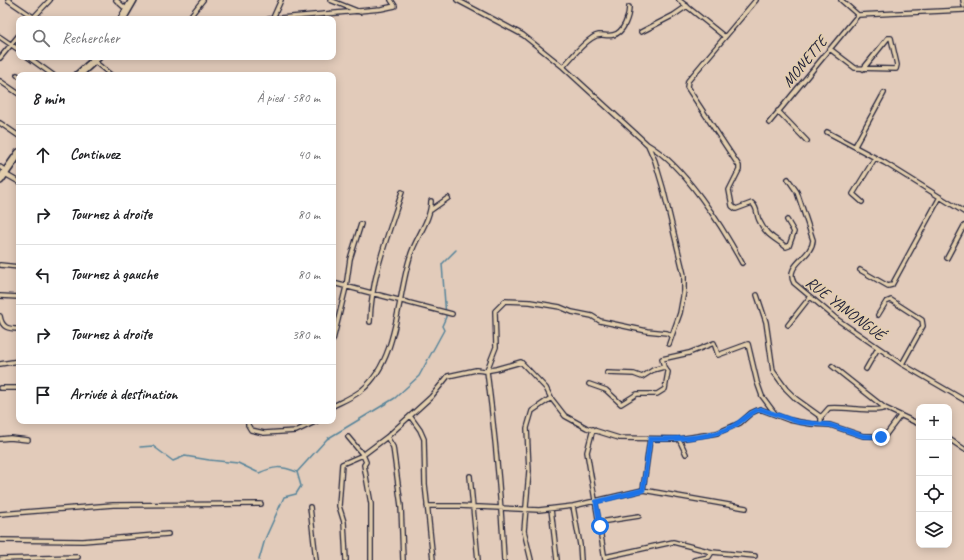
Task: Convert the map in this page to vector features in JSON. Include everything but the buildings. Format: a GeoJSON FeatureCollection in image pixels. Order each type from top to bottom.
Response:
{"type":"FeatureCollection","features":[{"type":"Feature","properties":{"kind":"highway"},"geometry":{"type":"LineString","coordinates":[[124,16],[133,0]]}},
{"type":"Feature","properties":{"kind":"highway"},"geometry":{"type":"LineString","coordinates":[[81,72],[92,60]]}},
{"type":"Feature","properties":{"kind":"highway"},"geometry":{"type":"LineString","coordinates":[[0,180],[3,170],[16,156]]}},
{"type":"Feature","properties":{"kind":"street"},"geometry":{"type":"LineString","coordinates":[[8,0],[31,16]]}},
{"type":"Feature","properties":{"kind":"street"},"geometry":{"type":"LineString","coordinates":[[36,16],[50,0]]}},
{"type":"Feature","properties":{"kind":"street"},"geometry":{"type":"LineString","coordinates":[[116,0],[127,10]]}},
{"type":"Feature","properties":{"kind":"street"},"geometry":{"type":"LineString","coordinates":[[190,16],[203,0]]}},
{"type":"Feature","properties":{"kind":"street"},"geometry":{"type":"LineString","coordinates":[[273,16],[281,0]]}},
{"type":"Feature","properties":{"kind":"street"},"geometry":{"type":"LineString","coordinates":[[330,0],[362,12]]}},
{"type":"Feature","properties":{"kind":"street"},"geometry":{"type":"LineString","coordinates":[[310,16],[362,12],[396,6],[391,0]]}},
{"type":"Feature","properties":{"kind":"street"},"geometry":{"type":"LineString","coordinates":[[457,0],[523,35],[563,67],[647,144],[662,154],[692,187],[726,234],[742,263]]}},
{"type":"Feature","properties":{"kind":"street"},"geometry":{"type":"LineString","coordinates":[[679,0],[725,37]]}},
{"type":"Feature","properties":{"kind":"street"},"geometry":{"type":"LineString","coordinates":[[756,0],[688,81],[687,87],[739,166],[739,170],[729,190],[732,206],[736,209],[750,203],[754,204],[759,221],[770,237],[786,247],[789,246],[794,232],[787,220]]}},
{"type":"Feature","properties":{"kind":"street"},"geometry":{"type":"LineString","coordinates":[[841,0],[858,15],[964,10]]}},
{"type":"Feature","properties":{"kind":"street"},"geometry":{"type":"LineString","coordinates":[[963,0],[964,6]]}},
{"type":"Feature","properties":{"kind":"street"},"geometry":{"type":"LineString","coordinates":[[641,32],[674,15],[687,6]]}},
{"type":"Feature","properties":{"kind":"street"},"geometry":{"type":"LineString","coordinates":[[563,67],[593,37],[602,34],[613,35],[617,33],[627,20],[630,7]]}},
{"type":"Feature","properties":{"kind":"street","name":"MONETTE"},"geometry":{"type":"LineString","coordinates":[[769,124],[778,111],[858,15]]}},
{"type":"Feature","properties":{"kind":"street"},"geometry":{"type":"LineString","coordinates":[[0,37],[16,48]]}},
{"type":"Feature","properties":{"kind":"street"},"geometry":{"type":"LineString","coordinates":[[0,58],[16,38]]}},
{"type":"Feature","properties":{"kind":"street"},"geometry":{"type":"LineString","coordinates":[[830,49],[852,66],[863,69],[894,69],[897,67],[891,38],[888,38],[863,69]]}},
{"type":"Feature","properties":{"kind":"street"},"geometry":{"type":"LineString","coordinates":[[32,60],[49,72]]}},
{"type":"Feature","properties":{"kind":"street"},"geometry":{"type":"LineString","coordinates":[[96,60],[108,72]]}},
{"type":"Feature","properties":{"kind":"street"},"geometry":{"type":"LineString","coordinates":[[0,81],[16,92]]}},
{"type":"Feature","properties":{"kind":"street"},"geometry":{"type":"LineString","coordinates":[[855,146],[884,93]]}},
{"type":"Feature","properties":{"kind":"street"},"geometry":{"type":"LineString","coordinates":[[778,111],[806,141]]}},
{"type":"Feature","properties":{"kind":"street"},"geometry":{"type":"LineString","coordinates":[[0,123],[16,134]]}},
{"type":"Feature","properties":{"kind":"street"},"geometry":{"type":"LineString","coordinates":[[827,132],[855,146],[964,212]]}},
{"type":"Feature","properties":{"kind":"street"},"geometry":{"type":"LineString","coordinates":[[647,144],[655,161],[663,188],[684,275],[684,291],[680,313],[670,335],[669,344]]}},
{"type":"Feature","properties":{"kind":"street"},"geometry":{"type":"LineString","coordinates":[[862,202],[853,194],[875,158]]}},
{"type":"Feature","properties":{"kind":"street"},"geometry":{"type":"LineString","coordinates":[[3,170],[16,180]]}},
{"type":"Feature","properties":{"kind":"street","name":"RUE YANONGUÉ"},"geometry":{"type":"LineString","coordinates":[[788,179],[797,192],[813,240],[807,255],[793,269],[791,274],[794,283],[838,320],[878,348],[902,364],[964,400]]}},
{"type":"Feature","properties":{"kind":"street"},"geometry":{"type":"LineString","coordinates":[[370,322],[373,293],[380,262],[402,192]]}},
{"type":"Feature","properties":{"kind":"street"},"geometry":{"type":"LineString","coordinates":[[860,270],[888,286],[892,285],[940,197]]}},
{"type":"Feature","properties":{"kind":"street"},"geometry":{"type":"LineString","coordinates":[[431,210],[448,198]]}},
{"type":"Feature","properties":{"kind":"street"},"geometry":{"type":"LineString","coordinates":[[336,404],[362,390],[374,378],[389,347],[401,300],[410,255],[431,210],[431,201]]}},
{"type":"Feature","properties":{"kind":"street"},"geometry":{"type":"LineString","coordinates":[[336,328],[346,287],[350,258],[361,224]]}},
{"type":"Feature","properties":{"kind":"street"},"geometry":{"type":"LineString","coordinates":[[946,258],[964,226]]}},
{"type":"Feature","properties":{"kind":"street"},"geometry":{"type":"LineString","coordinates":[[0,265],[16,267]]}},
{"type":"Feature","properties":{"kind":"street"},"geometry":{"type":"LineString","coordinates":[[336,284],[452,314]]}},
{"type":"Feature","properties":{"kind":"street"},"geometry":{"type":"LineString","coordinates":[[757,295],[766,322],[773,371],[786,389],[796,399],[821,417]]}},
{"type":"Feature","properties":{"kind":"street"},"geometry":{"type":"LineString","coordinates":[[0,296],[16,297]]}},
{"type":"Feature","properties":{"kind":"street"},"geometry":{"type":"LineString","coordinates":[[788,325],[810,297]]}},
{"type":"Feature","properties":{"kind":"street"},"geometry":{"type":"LineString","coordinates":[[878,315],[886,302],[890,300],[922,320],[923,326],[902,364]]}},
{"type":"Feature","properties":{"kind":"street"},"geometry":{"type":"LineString","coordinates":[[504,560],[501,508],[495,450],[496,435],[487,371],[496,347],[495,311],[505,301],[530,302],[560,307],[572,312],[592,316],[600,321],[667,333],[670,335]]}},
{"type":"Feature","properties":{"kind":"street"},"geometry":{"type":"LineString","coordinates":[[0,316],[1,324],[7,329],[16,329]]}},
{"type":"Feature","properties":{"kind":"street"},"geometry":{"type":"LineString","coordinates":[[588,384],[606,390],[621,404],[637,394],[657,394],[665,389],[668,372],[664,367],[662,359],[689,353],[714,343],[718,355],[748,344],[762,396],[777,416]]}},
{"type":"Feature","properties":{"kind":"street"},"geometry":{"type":"LineString","coordinates":[[866,369],[878,348]]}},
{"type":"Feature","properties":{"kind":"street"},"geometry":{"type":"LineString","coordinates":[[0,364],[16,361]]}},
{"type":"Feature","properties":{"kind":"street"},"geometry":{"type":"LineString","coordinates":[[346,560],[344,522],[339,506],[342,466],[344,462],[363,455],[387,437],[430,397],[448,376],[476,370],[487,371],[521,362],[546,388],[551,398],[565,416],[592,429],[619,438],[679,439],[727,429],[760,409],[777,416],[810,424],[821,424],[863,436],[883,437],[887,435],[900,416]]}},
{"type":"Feature","properties":{"kind":"street"},"geometry":{"type":"LineString","coordinates":[[832,366],[885,408],[916,423]]}},
{"type":"Feature","properties":{"kind":"street"},"geometry":{"type":"LineString","coordinates":[[607,374],[634,374],[642,377],[653,370],[664,367]]}},
{"type":"Feature","properties":{"kind":"street"},"geometry":{"type":"LineString","coordinates":[[0,388],[16,388]]}},
{"type":"Feature","properties":{"kind":"street"},"geometry":{"type":"LineString","coordinates":[[531,560],[524,531],[527,510],[529,471],[527,428],[532,411],[551,398]]}},
{"type":"Feature","properties":{"kind":"street"},"geometry":{"type":"LineString","coordinates":[[821,424],[821,417],[826,410],[832,408],[880,410],[885,408]]}},
{"type":"Feature","properties":{"kind":"street"},"geometry":{"type":"LineString","coordinates":[[410,416],[420,430],[424,439],[427,506],[433,560]]}},
{"type":"Feature","properties":{"kind":"street"},"geometry":{"type":"LineString","coordinates":[[248,424],[251,430],[264,433],[296,431],[311,424]]}},
{"type":"Feature","properties":{"kind":"street"},"geometry":{"type":"LineString","coordinates":[[592,429],[587,452],[605,558],[673,542],[712,552],[755,556]]}},
{"type":"Feature","properties":{"kind":"street"},"geometry":{"type":"LineString","coordinates":[[348,437],[363,455],[371,504],[371,560]]}},
{"type":"Feature","properties":{"kind":"street"},"geometry":{"type":"LineString","coordinates":[[387,437],[393,447],[401,506],[403,560]]}},
{"type":"Feature","properties":{"kind":"street"},"geometry":{"type":"LineString","coordinates":[[0,440],[10,438],[28,440]]}},
{"type":"Feature","properties":{"kind":"street"},"geometry":{"type":"LineString","coordinates":[[643,490],[650,439]]}},
{"type":"Feature","properties":{"kind":"street"},"geometry":{"type":"LineString","coordinates":[[679,439],[686,454]]}},
{"type":"Feature","properties":{"kind":"street"},"geometry":{"type":"LineString","coordinates":[[950,440],[964,449]]}},
{"type":"Feature","properties":{"kind":"street"},"geometry":{"type":"LineString","coordinates":[[470,476],[478,560]]}},
{"type":"Feature","properties":{"kind":"street"},"geometry":{"type":"LineString","coordinates":[[427,506],[527,510],[551,509],[596,502],[643,490],[746,508]]}},
{"type":"Feature","properties":{"kind":"street"},"geometry":{"type":"LineString","coordinates":[[0,514],[113,505],[261,504]]}},
{"type":"Feature","properties":{"kind":"street"},"geometry":{"type":"LineString","coordinates":[[573,506],[580,545],[580,560]]}},
{"type":"Feature","properties":{"kind":"street"},"geometry":{"type":"LineString","coordinates":[[310,507],[316,560]]}},
{"type":"Feature","properties":{"kind":"street"},"geometry":{"type":"LineString","coordinates":[[551,509],[557,560]]}},
{"type":"Feature","properties":{"kind":"street"},"geometry":{"type":"LineString","coordinates":[[600,522],[639,516]]}},
{"type":"Feature","properties":{"kind":"street"},"geometry":{"type":"LineString","coordinates":[[0,540],[83,541],[168,534]]}},
{"type":"Feature","properties":{"kind":"street"},"geometry":{"type":"LineString","coordinates":[[694,560],[709,557],[712,552]]}},
{"type":"Feature","properties":{"kind":"street"},"geometry":{"type":"LineString","coordinates":[[1,559],[78,557]]}},
{"type":"Feature","properties":{"kind":"waterway"},"geometry":{"type":"LineString","coordinates":[[297,472],[327,439],[395,398],[419,376],[444,330],[442,326],[446,317],[442,264],[456,250]]}},
{"type":"Feature","properties":{"kind":"waterway"},"geometry":{"type":"LineString","coordinates":[[140,447],[153,446],[173,461],[185,456],[238,463],[259,473],[269,469],[278,468],[297,472]]}},
{"type":"Feature","properties":{"kind":"waterway"},"geometry":{"type":"LineString","coordinates":[[259,560],[265,539],[284,497],[296,494],[301,486],[297,472]]}},
{"type":"Feature","properties":{"kind":"route"},"geometry":{"type":"LineString","coordinates":[[600,526],[596,502],[643,490],[650,439],[679,439],[717,432],[740,423],[751,413],[760,409],[789,420],[815,425],[830,425],[863,436],[881,437]]}}]}
